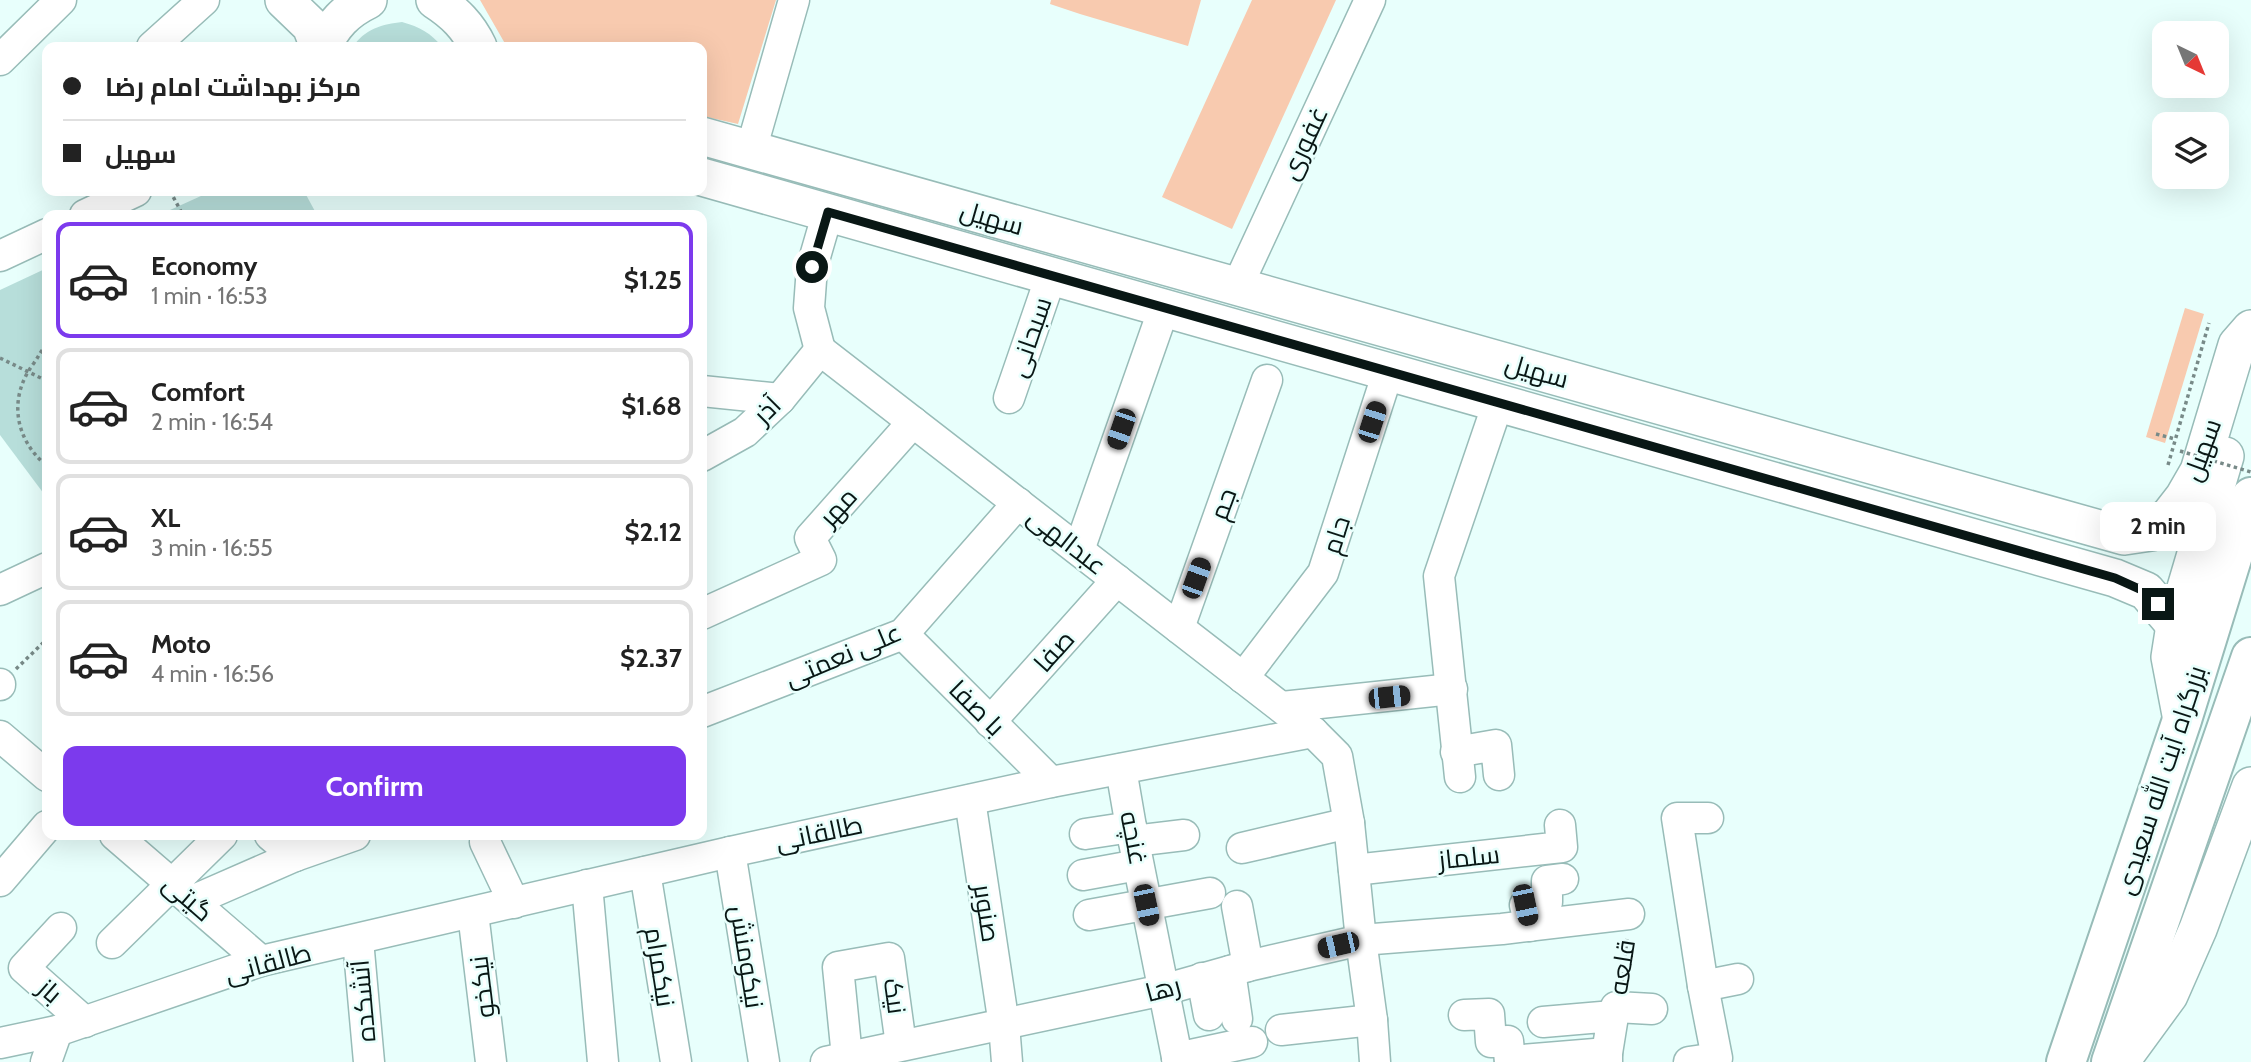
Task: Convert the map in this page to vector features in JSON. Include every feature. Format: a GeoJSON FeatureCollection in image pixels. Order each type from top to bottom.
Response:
{"type":"FeatureCollection","features":[{"type":"Feature","properties":{"kind":"highway","name":"بزرگراه آیت الله سعیدی"},"geometry":{"type":"LineString","coordinates":[[2066,1062],[2182,720],[2251,496]]}},
{"type":"Feature","properties":{"kind":"highway","name":"بزرگراه آیت الله سعیدی"},"geometry":{"type":"LineString","coordinates":[[2111,1062],[2251,657]]}},
{"type":"Feature","properties":{"kind":"main road"},"geometry":{"type":"LineString","coordinates":[[284,0],[312,26],[319,42]]}},
{"type":"Feature","properties":{"kind":"main road"},"geometry":{"type":"LineString","coordinates":[[435,0],[455,13],[470,30],[476,42]]}},
{"type":"Feature","properties":{"kind":"main road"},"geometry":{"type":"LineString","coordinates":[[324,42],[353,2]]}},
{"type":"Feature","properties":{"kind":"main road","name":"سهیل"},"geometry":{"type":"LineString","coordinates":[[707,137],[2124,536],[2151,532],[2185,497],[2199,471],[2237,345],[2251,328]]}},
{"type":"Feature","properties":{"kind":"main road","name":"سهیل"},"geometry":{"type":"LineString","coordinates":[[707,178],[2115,578],[2146,592],[2175,625]]}},
{"type":"Feature","properties":{"kind":"main road"},"geometry":{"type":"LineString","coordinates":[[2182,720],[2170,657],[2175,625],[2251,374]]}},
{"type":"Feature","properties":{"kind":"main road"},"geometry":{"type":"LineString","coordinates":[[2115,578],[2129,577],[2138,568],[2141,556],[2136,543],[2124,536]]}},
{"type":"Feature","properties":{"kind":"main road"},"geometry":{"type":"LineString","coordinates":[[2120,1062],[2169,995],[2198,929],[2251,786]]}},
{"type":"Feature","properties":{"kind":"street"},"geometry":{"type":"LineString","coordinates":[[0,60],[61,0]]}},
{"type":"Feature","properties":{"kind":"street"},"geometry":{"type":"LineString","coordinates":[[158,42],[204,0]]}},
{"type":"Feature","properties":{"kind":"street"},"geometry":{"type":"LineString","coordinates":[[751,150],[794,0]]}},
{"type":"Feature","properties":{"kind":"street","name":"غفوری"},"geometry":{"type":"LineString","coordinates":[[1237,287],[1370,0]]}},
{"type":"Feature","properties":{"kind":"street"},"geometry":{"type":"LineString","coordinates":[[96,210],[125,196]]}},
{"type":"Feature","properties":{"kind":"street"},"geometry":{"type":"LineString","coordinates":[[820,350],[809,307],[812,267],[828,212]]}},
{"type":"Feature","properties":{"kind":"street"},"geometry":{"type":"LineString","coordinates":[[0,256],[42,235]]}},
{"type":"Feature","properties":{"kind":"street","name":"سبحانی"},"geometry":{"type":"LineString","coordinates":[[1009,398],[1051,276]]}},
{"type":"Feature","properties":{"kind":"street"},"geometry":{"type":"LineString","coordinates":[[1079,550],[1164,308]]}},
{"type":"Feature","properties":{"kind":"street","name":"آذر"},"geometry":{"type":"LineString","coordinates":[[707,453],[745,432],[780,398],[820,350]]}},
{"type":"Feature","properties":{"kind":"street","name":"عبدالهی"},"geometry":{"type":"LineString","coordinates":[[820,350],[1313,732]]}},
{"type":"Feature","properties":{"kind":"street","name":"جام"},"geometry":{"type":"LineString","coordinates":[[1243,678],[1323,573],[1388,372]]}},
{"type":"Feature","properties":{"kind":"street","name":"جم"},"geometry":{"type":"LineString","coordinates":[[1179,628],[1266,380]]}},
{"type":"Feature","properties":{"kind":"street"},"geometry":{"type":"LineString","coordinates":[[707,391],[780,398]]}},
{"type":"Feature","properties":{"kind":"street"},"geometry":{"type":"LineString","coordinates":[[1498,403],[1439,576],[1458,764],[1496,745],[1499,775]]}},
{"type":"Feature","properties":{"kind":"street","name":"مهر"},"geometry":{"type":"LineString","coordinates":[[707,612],[821,561],[810,538],[913,422]]}},
{"type":"Feature","properties":{"kind":"street","name":"علی نعمتی"},"geometry":{"type":"LineString","coordinates":[[707,710],[903,634],[1018,503]]}},
{"type":"Feature","properties":{"kind":"street"},"geometry":{"type":"LineString","coordinates":[[0,590],[42,570]]}},
{"type":"Feature","properties":{"kind":"street","name":"صفا"},"geometry":{"type":"LineString","coordinates":[[990,722],[1117,580]]}},
{"type":"Feature","properties":{"kind":"street","name":"با صفا"},"geometry":{"type":"LineString","coordinates":[[903,634],[1051,782]]}},
{"type":"Feature","properties":{"kind":"street"},"geometry":{"type":"LineString","coordinates":[[1282,707],[1452,689]]}},
{"type":"Feature","properties":{"kind":"street"},"geometry":{"type":"LineString","coordinates":[[1313,732],[1337,756],[1349,823],[1361,940],[1373,1020],[1375,1062]]}},
{"type":"Feature","properties":{"kind":"street","name":"طالقانی"},"geometry":{"type":"LineString","coordinates":[[0,1043],[57,1031],[261,961],[730,852],[1051,782],[1313,732]]}},
{"type":"Feature","properties":{"kind":"street"},"geometry":{"type":"LineString","coordinates":[[0,736],[42,772]]}},
{"type":"Feature","properties":{"kind":"street","name":"غنچه"},"geometry":{"type":"LineString","coordinates":[[1121,769],[1178,1060]]}},
{"type":"Feature","properties":{"kind":"street","name":"صنوبر"},"geometry":{"type":"LineString","coordinates":[[970,800],[1004,1025],[1007,1062]]}},
{"type":"Feature","properties":{"kind":"street"},"geometry":{"type":"LineString","coordinates":[[1708,818],[1677,818],[1716,1059]]}},
{"type":"Feature","properties":{"kind":"street"},"geometry":{"type":"LineString","coordinates":[[1242,848],[1349,823]]}},
{"type":"Feature","properties":{"kind":"street","name":"سلماز"},"geometry":{"type":"LineString","coordinates":[[1354,870],[1562,847],[1560,825]]}},
{"type":"Feature","properties":{"kind":"street"},"geometry":{"type":"LineString","coordinates":[[0,881],[42,832]]}},
{"type":"Feature","properties":{"kind":"street"},"geometry":{"type":"LineString","coordinates":[[1085,834],[1134,845]]}},
{"type":"Feature","properties":{"kind":"street"},"geometry":{"type":"LineString","coordinates":[[1083,875],[1134,845],[1184,835]]}},
{"type":"Feature","properties":{"kind":"street","name":"گیتی"},"geometry":{"type":"LineString","coordinates":[[121,840],[261,961]]}},
{"type":"Feature","properties":{"kind":"street"},"geometry":{"type":"LineString","coordinates":[[182,892],[218,840]]}},
{"type":"Feature","properties":{"kind":"street"},"geometry":{"type":"LineString","coordinates":[[276,840],[295,856]]}},
{"type":"Feature","properties":{"kind":"street"},"geometry":{"type":"LineString","coordinates":[[112,943],[182,892],[341,840]]}},
{"type":"Feature","properties":{"kind":"street"},"geometry":{"type":"LineString","coordinates":[[485,842],[514,903]]}},
{"type":"Feature","properties":{"kind":"street","name":"نیکومنش"},"geometry":{"type":"LineString","coordinates":[[730,852],[764,1062]]}},
{"type":"Feature","properties":{"kind":"street","name":"نیکمرام"},"geometry":{"type":"LineString","coordinates":[[645,872],[676,1062]]}},
{"type":"Feature","properties":{"kind":"street"},"geometry":{"type":"LineString","coordinates":[[1515,917],[1547,902],[1547,881],[1563,879]]}},
{"type":"Feature","properties":{"kind":"street"},"geometry":{"type":"LineString","coordinates":[[587,885],[603,1062]]}},
{"type":"Feature","properties":{"kind":"street"},"geometry":{"type":"LineString","coordinates":[[1089,915],[1210,893]]}},
{"type":"Feature","properties":{"kind":"street"},"geometry":{"type":"LineString","coordinates":[[1178,1060],[1233,1026],[1227,972],[1237,906]]}},
{"type":"Feature","properties":{"kind":"street","name":"نیکخو"},"geometry":{"type":"LineString","coordinates":[[473,913],[491,1062]]}},
{"type":"Feature","properties":{"kind":"street","name":"قلعه"},"geometry":{"type":"LineString","coordinates":[[1515,917],[1629,914]]}},
{"type":"Feature","properties":{"kind":"street","name":"رها"},"geometry":{"type":"LineString","coordinates":[[852,1059],[901,1045],[1163,990],[1361,940],[1515,917]]}},
{"type":"Feature","properties":{"kind":"street","name":"باز"},"geometry":{"type":"LineString","coordinates":[[61,928],[24,968],[85,1022]]}},
{"type":"Feature","properties":{"kind":"street","name":"آتشکده"},"geometry":{"type":"LineString","coordinates":[[358,940],[369,1062]]}},
{"type":"Feature","properties":{"kind":"street","name":"نیک"},"geometry":{"type":"LineString","coordinates":[[852,1059],[838,967],[890,958],[901,1045]]}},
{"type":"Feature","properties":{"kind":"street"},"geometry":{"type":"LineString","coordinates":[[1703,986],[1738,979]]}},
{"type":"Feature","properties":{"kind":"street"},"geometry":{"type":"LineString","coordinates":[[1543,1021],[1614,1011],[1652,1009]]}},
{"type":"Feature","properties":{"kind":"street","name":"قلعه"},"geometry":{"type":"LineString","coordinates":[[1607,1058],[1614,1011]]}},
{"type":"Feature","properties":{"kind":"street"},"geometry":{"type":"LineString","coordinates":[[1464,1015],[1489,1014],[1491,1042],[1508,1041],[1510,1062],[1607,1058]]}},
{"type":"Feature","properties":{"kind":"street"},"geometry":{"type":"LineString","coordinates":[[1281,1030],[1373,1020]]}},
{"type":"Feature","properties":{"kind":"street"},"geometry":{"type":"LineString","coordinates":[[46,1062],[57,1031]]}},
{"type":"Feature","properties":{"kind":"street"},"geometry":{"type":"LineString","coordinates":[[57,1031],[62,1062]]}},
{"type":"Feature","properties":{"kind":"path"},"geometry":{"type":"LineString","coordinates":[[2168,466],[2209,323]]}},
{"type":"Feature","properties":{"kind":"path"},"geometry":{"type":"LineString","coordinates":[[42,351],[26,372],[20,387],[18,419],[31,450],[42,462]]}},
{"type":"Feature","properties":{"kind":"path"},"geometry":{"type":"LineString","coordinates":[[0,358],[42,379]]}},
{"type":"Feature","properties":{"kind":"path"},"geometry":{"type":"LineString","coordinates":[[2157,434],[2175,439]]}},
{"type":"Feature","properties":{"kind":"path"},"geometry":{"type":"LineString","coordinates":[[2180,450],[2251,472]]}},
{"type":"Feature","properties":{"kind":"path"},"geometry":{"type":"LineString","coordinates":[[0,685],[42,644]]}},
{"type":"Feature","properties":{"kind":"path","name":"قلعه"},"geometry":{"type":"LineString","coordinates":[[1614,1011],[1625,971],[1629,914]]}},
{"type":"Feature","properties":{"kind":"shaded area"},"geometry":{"type":"Polygon","coordinates":[[[402,22],[414,26],[438,42],[356,42],[374,29],[402,22]]]}},
{"type":"Feature","properties":{"kind":"shaded area"},"geometry":{"type":"Polygon","coordinates":[[[201,196],[307,196],[314,210],[170,210],[201,196]]]}},
{"type":"Feature","properties":{"kind":"shaded area"},"geometry":{"type":"Polygon","coordinates":[[[42,270],[42,491],[0,435],[0,290],[42,270]]]}},
{"type":"Feature","properties":{"kind":"building"},"geometry":{"type":"Polygon","coordinates":[[[480,0],[776,0],[738,124],[707,117],[707,42],[504,42],[480,0]]]}},
{"type":"Feature","properties":{"kind":"building"},"geometry":{"type":"Polygon","coordinates":[[[1051,0],[1201,0],[1188,46],[1050,4],[1051,0]]]}},
{"type":"Feature","properties":{"kind":"building"},"geometry":{"type":"Polygon","coordinates":[[[1252,0],[1336,0],[1232,229],[1162,197],[1252,0]]]}},
{"type":"Feature","properties":{"kind":"building"},"geometry":{"type":"Polygon","coordinates":[[[2185,308],[2204,314],[2165,443],[2146,437],[2185,308]]]}},
{"type":"Feature","properties":{"kind":"route"},"geometry":{"type":"LineString","coordinates":[[812,267],[828,212],[2115,578],[2146,592],[2158,604]]}}]}
